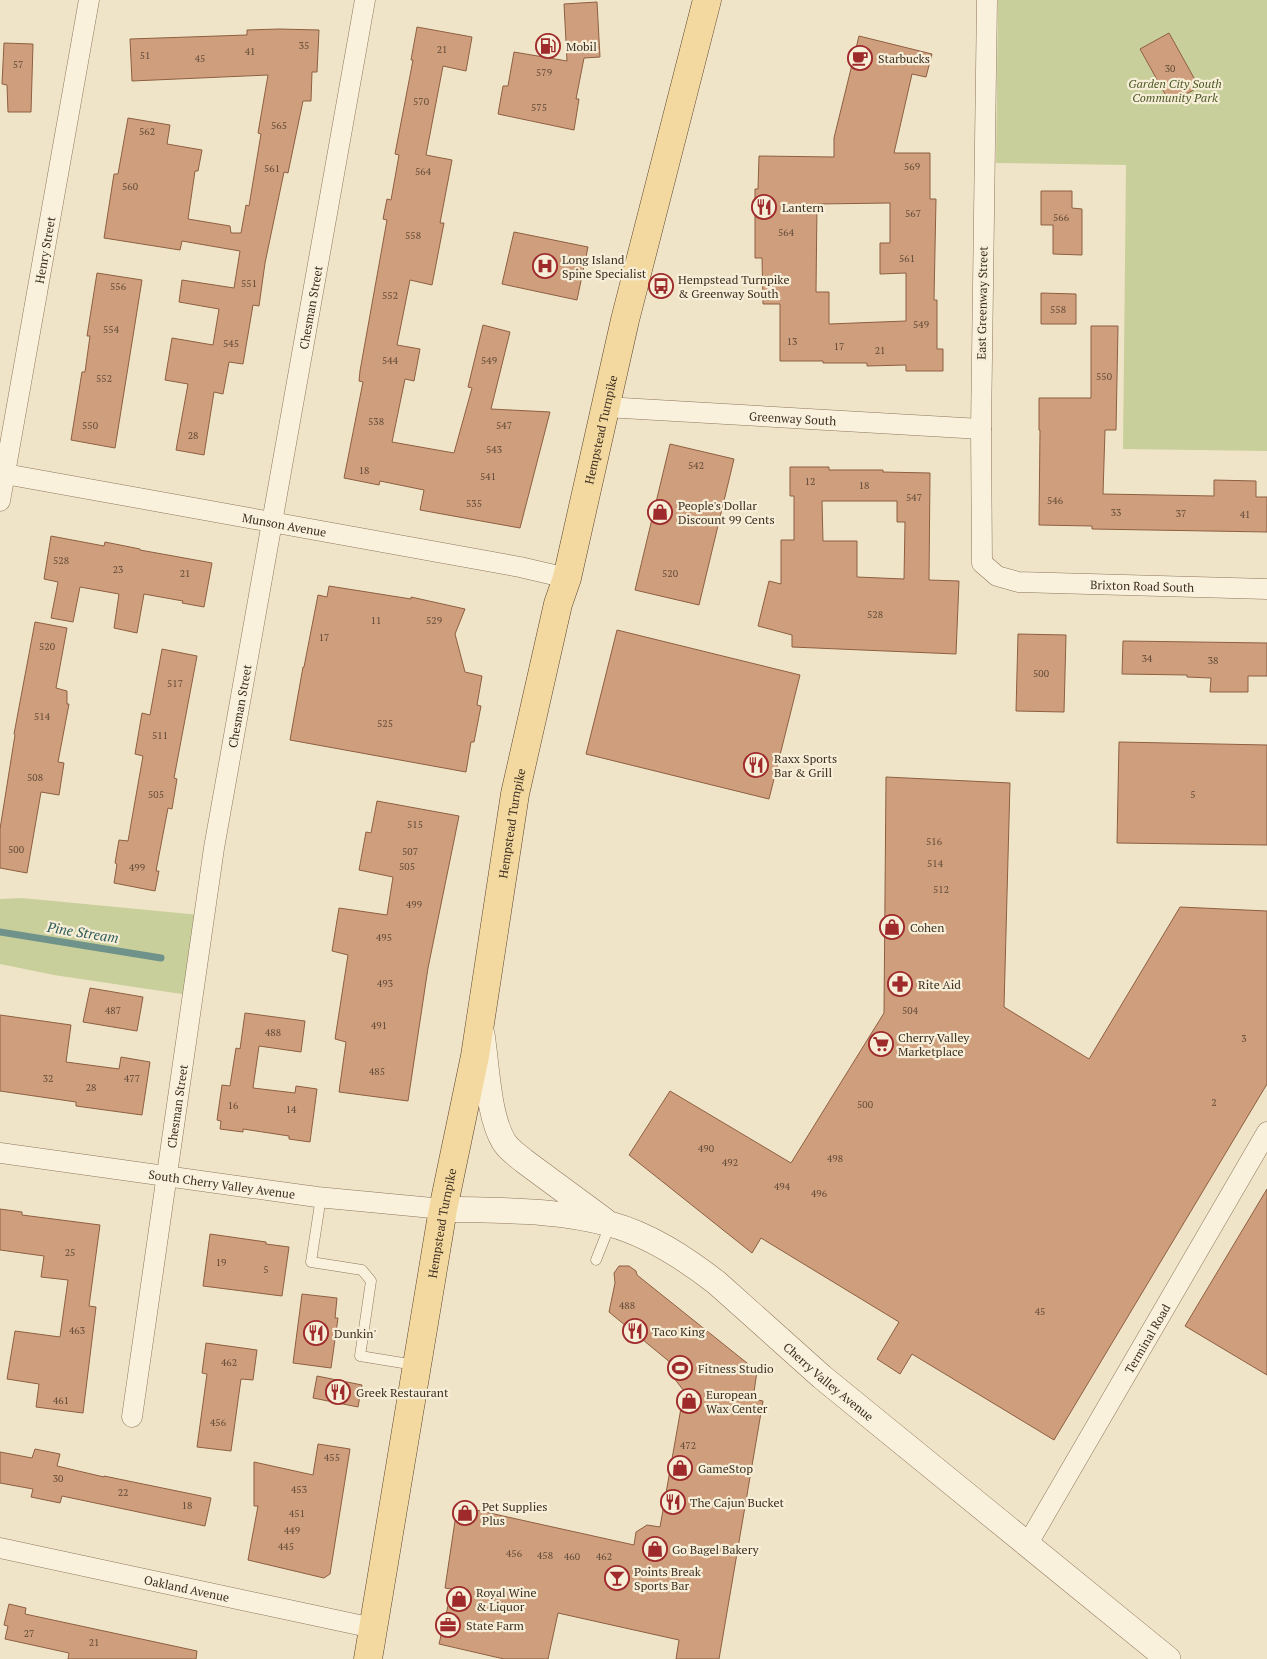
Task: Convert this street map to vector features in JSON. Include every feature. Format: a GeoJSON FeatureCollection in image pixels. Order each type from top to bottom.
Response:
{"type":"FeatureCollection","features":[{"type":"Feature","properties":{"kind":"main road","name":"Hempstead Turnpike"},"geometry":{"type":"LineString","coordinates":[[368,1659],[443,1209],[475,1056],[515,794],[558,604],[567,578],[625,320],[707,0]]}},
{"type":"Feature","properties":{"kind":"street","name":"Henry Street"},"geometry":{"type":"LineString","coordinates":[[0,501],[2,474],[89,0]]}},
{"type":"Feature","properties":{"kind":"street","name":"Chesman Street"},"geometry":{"type":"LineString","coordinates":[[132,1417],[214,848],[365,0]]}},
{"type":"Feature","properties":{"kind":"street","name":"East Greenway Street"},"geometry":{"type":"LineString","coordinates":[[987,0],[980,429],[982,563],[997,576],[1018,582]]}},
{"type":"Feature","properties":{"kind":"street","name":"Greenway South"},"geometry":{"type":"LineString","coordinates":[[605,408],[980,429]]}},
{"type":"Feature","properties":{"kind":"street","name":"Munson Avenue"},"geometry":{"type":"LineString","coordinates":[[2,474],[520,567],[567,578]]}},
{"type":"Feature","properties":{"kind":"street","name":"Brixton Road South"},"geometry":{"type":"LineString","coordinates":[[1018,582],[1267,589]]}},
{"type":"Feature","properties":{"kind":"street"},"geometry":{"type":"LineString","coordinates":[[480,1018],[491,1098],[504,1142],[524,1161],[610,1224]]}},
{"type":"Feature","properties":{"kind":"street","name":"Terminal Road"},"geometry":{"type":"LineString","coordinates":[[1027,1545],[1267,1132]]}},
{"type":"Feature","properties":{"kind":"street","name":"South Cherry Valley Avenue"},"geometry":{"type":"LineString","coordinates":[[0,1153],[321,1197],[443,1209]]}},
{"type":"Feature","properties":{"kind":"street","name":"Cherry Valley Avenue"},"geometry":{"type":"LineString","coordinates":[[443,1209],[534,1212],[610,1224],[664,1246],[700,1270],[822,1377],[1168,1659]]}},
{"type":"Feature","properties":{"kind":"street","name":"Oakland Avenue"},"geometry":{"type":"LineString","coordinates":[[0,1548],[373,1628]]}},
{"type":"Feature","properties":{"kind":"lane"},"geometry":{"type":"LineString","coordinates":[[321,1197],[311,1262],[362,1270],[371,1282],[360,1356],[417,1365]]}},
{"type":"Feature","properties":{"kind":"lane"},"geometry":{"type":"LineString","coordinates":[[596,1260],[610,1224]]}},
{"type":"Feature","properties":{"kind":"green space","name":"Garden City South Community Park"},"geometry":{"type":"Polygon","coordinates":[[[998,0],[1267,0],[1267,451],[1123,449],[1126,165],[996,163],[998,0]]]}},
{"type":"Feature","properties":{"kind":"green space"},"geometry":{"type":"Polygon","coordinates":[[[22,898],[200,915],[188,995],[54,975],[0,964],[0,899],[22,898]]]}},
{"type":"Feature","properties":{"kind":"building"},"geometry":{"type":"Polygon","coordinates":[[[597,2],[600,57],[584,58],[576,99],[579,99],[574,130],[498,114],[503,86],[508,86],[514,52],[567,61],[564,4],[597,2]]]}},
{"type":"Feature","properties":{"kind":"building"},"geometry":{"type":"Polygon","coordinates":[[[417,27],[472,37],[466,71],[443,66],[426,155],[452,160],[440,223],[444,223],[432,285],[410,280],[397,345],[420,349],[414,381],[405,379],[392,442],[454,453],[472,388],[468,387],[483,325],[510,332],[491,409],[550,412],[520,528],[420,510],[424,490],[380,481],[379,485],[344,478],[363,382],[359,381],[360,371],[387,220],[383,219],[387,199],[391,200],[399,155],[395,154],[413,60],[411,60],[417,27]]]}},
{"type":"Feature","properties":{"kind":"building"},"geometry":{"type":"Polygon","coordinates":[[[247,30],[319,30],[317,72],[312,72],[311,101],[303,101],[288,173],[284,172],[265,263],[259,306],[253,305],[243,364],[229,362],[223,394],[214,392],[204,455],[176,450],[188,384],[165,380],[172,338],[213,345],[219,309],[179,302],[182,280],[234,288],[240,251],[182,241],[180,250],[104,238],[114,174],[118,174],[128,118],[170,125],[167,144],[202,150],[198,171],[195,171],[188,219],[230,226],[231,233],[241,233],[246,205],[249,206],[261,134],[258,133],[268,75],[132,81],[130,39],[247,35],[247,30]]]}},
{"type":"Feature","properties":{"kind":"building"},"geometry":{"type":"Polygon","coordinates":[[[1169,33],[1199,87],[1170,103],[1140,49],[1169,33]]]}},
{"type":"Feature","properties":{"kind":"building"},"geometry":{"type":"Polygon","coordinates":[[[859,36],[932,54],[926,77],[912,74],[894,153],[930,153],[930,199],[936,199],[934,300],[937,300],[937,349],[943,349],[943,371],[906,371],[906,365],[867,366],[867,363],[780,361],[780,304],[763,304],[762,258],[755,258],[755,189],[758,189],[759,156],[834,157],[834,138],[859,36]],[[890,203],[817,204],[816,292],[829,292],[829,324],[906,321],[906,273],[880,274],[880,243],[890,243],[890,203]]]}},
{"type":"Feature","properties":{"kind":"building"},"geometry":{"type":"Polygon","coordinates":[[[4,43],[33,44],[31,112],[8,112],[7,85],[2,84],[4,43]]]}},
{"type":"Feature","properties":{"kind":"building"},"geometry":{"type":"Polygon","coordinates":[[[1041,191],[1072,191],[1072,208],[1082,209],[1082,255],[1053,254],[1053,225],[1041,225],[1041,191]]]}},
{"type":"Feature","properties":{"kind":"building","name":"Long Island Spine Specialist"},"geometry":{"type":"Polygon","coordinates":[[[514,232],[588,247],[577,300],[502,284],[514,232]]]}},
{"type":"Feature","properties":{"kind":"building"},"geometry":{"type":"Polygon","coordinates":[[[97,273],[142,280],[115,448],[71,440],[82,372],[85,372],[90,336],[87,336],[97,273]]]}},
{"type":"Feature","properties":{"kind":"building"},"geometry":{"type":"Polygon","coordinates":[[[1041,293],[1076,294],[1076,324],[1041,324],[1041,293]]]}},
{"type":"Feature","properties":{"kind":"building"},"geometry":{"type":"Polygon","coordinates":[[[1091,326],[1118,326],[1116,430],[1105,430],[1103,494],[1214,496],[1214,480],[1256,481],[1256,497],[1267,497],[1267,532],[1092,529],[1092,526],[1039,525],[1039,398],[1091,398],[1091,326]]]}},
{"type":"Feature","properties":{"kind":"building"},"geometry":{"type":"Polygon","coordinates":[[[670,444],[734,459],[699,605],[635,590],[670,444]]]}},
{"type":"Feature","properties":{"kind":"building"},"geometry":{"type":"Polygon","coordinates":[[[790,467],[829,467],[829,470],[883,470],[883,472],[930,473],[929,580],[959,581],[956,654],[792,647],[792,635],[758,626],[769,581],[781,584],[781,540],[794,540],[794,496],[790,496],[790,467]],[[822,501],[823,541],[857,541],[857,577],[904,579],[905,522],[897,522],[897,501],[822,501]]]}},
{"type":"Feature","properties":{"kind":"building"},"geometry":{"type":"Polygon","coordinates":[[[51,536],[104,546],[105,542],[212,563],[204,607],[144,594],[137,633],[114,628],[119,594],[80,587],[73,622],[51,618],[58,582],[44,579],[51,536]]]}},
{"type":"Feature","properties":{"kind":"building"},"geometry":{"type":"Polygon","coordinates":[[[329,586],[411,599],[411,597],[465,609],[455,634],[465,672],[482,676],[477,705],[481,706],[474,742],[471,742],[466,772],[290,740],[318,595],[327,597],[329,586]]]}},
{"type":"Feature","properties":{"kind":"building"},"geometry":{"type":"Polygon","coordinates":[[[35,622],[67,628],[56,688],[67,691],[67,704],[69,704],[58,762],[64,763],[59,795],[41,792],[27,873],[0,868],[0,829],[14,734],[35,622]]]}},
{"type":"Feature","properties":{"kind":"building"},"geometry":{"type":"Polygon","coordinates":[[[617,630],[800,675],[769,799],[586,754],[617,630]]]}},
{"type":"Feature","properties":{"kind":"building"},"geometry":{"type":"Polygon","coordinates":[[[1018,634],[1066,635],[1064,712],[1016,711],[1018,634]]]}},
{"type":"Feature","properties":{"kind":"building"},"geometry":{"type":"Polygon","coordinates":[[[1123,641],[1267,643],[1267,676],[1248,676],[1248,692],[1210,692],[1211,678],[1187,677],[1187,675],[1122,674],[1123,641]]]}},
{"type":"Feature","properties":{"kind":"building"},"geometry":{"type":"Polygon","coordinates":[[[162,649],[197,656],[174,778],[177,779],[172,809],[168,808],[156,871],[159,871],[155,891],[114,883],[119,840],[128,841],[143,756],[135,754],[142,713],[150,715],[162,649]]]}},
{"type":"Feature","properties":{"kind":"building"},"geometry":{"type":"Polygon","coordinates":[[[1119,742],[1267,745],[1267,845],[1117,843],[1119,742]]]}},
{"type":"Feature","properties":{"kind":"building"},"geometry":{"type":"Polygon","coordinates":[[[886,777],[1010,783],[1004,1007],[1089,1059],[1180,907],[1267,911],[1267,1084],[1054,1440],[912,1354],[900,1374],[877,1359],[899,1322],[761,1238],[752,1253],[629,1155],[670,1091],[791,1163],[884,1013],[886,777]]]}},
{"type":"Feature","properties":{"kind":"building"},"geometry":{"type":"Polygon","coordinates":[[[377,801],[459,816],[428,968],[408,1101],[339,1092],[346,1042],[335,1039],[348,955],[332,951],[339,908],[387,915],[393,877],[359,870],[366,832],[371,833],[377,801]]]}},
{"type":"Feature","properties":{"kind":"building"},"geometry":{"type":"Polygon","coordinates":[[[90,988],[143,997],[137,1031],[83,1022],[90,988]]]}},
{"type":"Feature","properties":{"kind":"building"},"geometry":{"type":"Polygon","coordinates":[[[245,1013],[305,1021],[301,1052],[259,1046],[253,1088],[295,1093],[296,1086],[317,1089],[310,1142],[289,1139],[289,1136],[243,1129],[243,1132],[220,1129],[221,1121],[217,1120],[222,1085],[230,1086],[236,1048],[240,1049],[245,1013]]]}},
{"type":"Feature","properties":{"kind":"building"},"geometry":{"type":"Polygon","coordinates":[[[0,1015],[71,1025],[66,1062],[119,1069],[121,1057],[150,1062],[142,1115],[76,1106],[76,1102],[0,1091],[0,1015]]]}},
{"type":"Feature","properties":{"kind":"building"},"geometry":{"type":"Polygon","coordinates":[[[1267,1189],[1267,1375],[1185,1326],[1267,1189]]]}},
{"type":"Feature","properties":{"kind":"building"},"geometry":{"type":"Polygon","coordinates":[[[0,1209],[22,1212],[22,1215],[100,1225],[89,1306],[96,1307],[83,1413],[36,1407],[39,1384],[7,1379],[15,1331],[60,1337],[68,1280],[41,1277],[44,1256],[0,1250],[0,1209]]]}},
{"type":"Feature","properties":{"kind":"building"},"geometry":{"type":"Polygon","coordinates":[[[210,1234],[289,1247],[282,1296],[203,1286],[210,1234]]]}},
{"type":"Feature","properties":{"kind":"building"},"geometry":{"type":"Polygon","coordinates":[[[619,1266],[629,1266],[636,1271],[637,1275],[757,1371],[753,1399],[763,1401],[719,1659],[676,1659],[679,1640],[558,1613],[548,1659],[504,1659],[439,1644],[452,1589],[445,1588],[455,1521],[458,1513],[467,1508],[634,1545],[636,1532],[647,1525],[660,1527],[684,1391],[670,1373],[671,1363],[609,1312],[615,1283],[614,1273],[619,1266]]]}},
{"type":"Feature","properties":{"kind":"building","name":"Dunkin'"},"geometry":{"type":"Polygon","coordinates":[[[302,1294],[337,1298],[335,1318],[338,1318],[331,1368],[293,1363],[302,1294]]]}},
{"type":"Feature","properties":{"kind":"building"},"geometry":{"type":"Polygon","coordinates":[[[206,1343],[257,1350],[253,1380],[241,1379],[231,1451],[197,1447],[207,1374],[202,1373],[206,1343]]]}},
{"type":"Feature","properties":{"kind":"building","name":"Greek Restaurant"},"geometry":{"type":"Polygon","coordinates":[[[317,1376],[362,1385],[358,1407],[313,1398],[317,1376]]]}},
{"type":"Feature","properties":{"kind":"building"},"geometry":{"type":"Polygon","coordinates":[[[318,1444],[350,1449],[330,1574],[324,1578],[248,1560],[258,1506],[254,1506],[254,1462],[313,1475],[318,1444]]]}},
{"type":"Feature","properties":{"kind":"building"},"geometry":{"type":"Polygon","coordinates":[[[35,1449],[60,1454],[57,1466],[211,1498],[205,1526],[62,1496],[60,1503],[31,1497],[33,1489],[0,1483],[0,1452],[32,1458],[35,1449]]]}},
{"type":"Feature","properties":{"kind":"building"},"geometry":{"type":"Polygon","coordinates":[[[9,1604],[26,1608],[25,1614],[197,1651],[196,1659],[68,1659],[69,1653],[5,1639],[8,1626],[4,1625],[9,1604]]]}},
{"type":"Feature","properties":{"kind":"waterway","name":"Pine Stream"},"geometry":{"type":"LineString","coordinates":[[0,932],[161,958]]}},
{"type":"Feature","properties":{"kind":"place","name":"Mobil"},"geometry":{"type":"Point","coordinates":[548,46]}},
{"type":"Feature","properties":{"kind":"place","name":"Starbucks"},"geometry":{"type":"Point","coordinates":[860,58]}},
{"type":"Feature","properties":{"kind":"place","name":"Lantern"},"geometry":{"type":"Point","coordinates":[764,207]}},
{"type":"Feature","properties":{"kind":"place","name":"Long Island Spine Specialist"},"geometry":{"type":"Point","coordinates":[545,266]}},
{"type":"Feature","properties":{"kind":"place","name":"Hempstead Turnpike & Greenway South"},"geometry":{"type":"Point","coordinates":[661,286]}},
{"type":"Feature","properties":{"kind":"place","name":"People's Dollar Discount 99 Cents"},"geometry":{"type":"Point","coordinates":[660,512]}},
{"type":"Feature","properties":{"kind":"place","name":"Raxx Sports Bar & Grill"},"geometry":{"type":"Point","coordinates":[756,765]}},
{"type":"Feature","properties":{"kind":"place","name":"Cohen"},"geometry":{"type":"Point","coordinates":[892,927]}},
{"type":"Feature","properties":{"kind":"place","name":"Rite Aid"},"geometry":{"type":"Point","coordinates":[900,984]}},
{"type":"Feature","properties":{"kind":"place","name":"Cherry Valley Marketplace"},"geometry":{"type":"Point","coordinates":[881,1044]}},
{"type":"Feature","properties":{"kind":"place","name":"Taco King"},"geometry":{"type":"Point","coordinates":[635,1331]}},
{"type":"Feature","properties":{"kind":"place","name":"Dunkin'"},"geometry":{"type":"Point","coordinates":[316,1333]}},
{"type":"Feature","properties":{"kind":"place","name":"Fitness Studio"},"geometry":{"type":"Point","coordinates":[680,1368]}},
{"type":"Feature","properties":{"kind":"place","name":"Greek Restaurant"},"geometry":{"type":"Point","coordinates":[338,1392]}},
{"type":"Feature","properties":{"kind":"place","name":"European Wax Center"},"geometry":{"type":"Point","coordinates":[689,1401]}},
{"type":"Feature","properties":{"kind":"place","name":"GameStop"},"geometry":{"type":"Point","coordinates":[680,1468]}},
{"type":"Feature","properties":{"kind":"place","name":"The Cajun Bucket"},"geometry":{"type":"Point","coordinates":[673,1502]}},
{"type":"Feature","properties":{"kind":"place","name":"Pet Supplies Plus"},"geometry":{"type":"Point","coordinates":[465,1513]}},
{"type":"Feature","properties":{"kind":"place","name":"Go Bagel Bakery"},"geometry":{"type":"Point","coordinates":[655,1549]}},
{"type":"Feature","properties":{"kind":"place","name":"Points Break Sports Bar"},"geometry":{"type":"Point","coordinates":[617,1578]}},
{"type":"Feature","properties":{"kind":"place","name":"Royal Wine & Liquor"},"geometry":{"type":"Point","coordinates":[459,1599]}},
{"type":"Feature","properties":{"kind":"place","name":"State Farm"},"geometry":{"type":"Point","coordinates":[448,1625]}}]}
